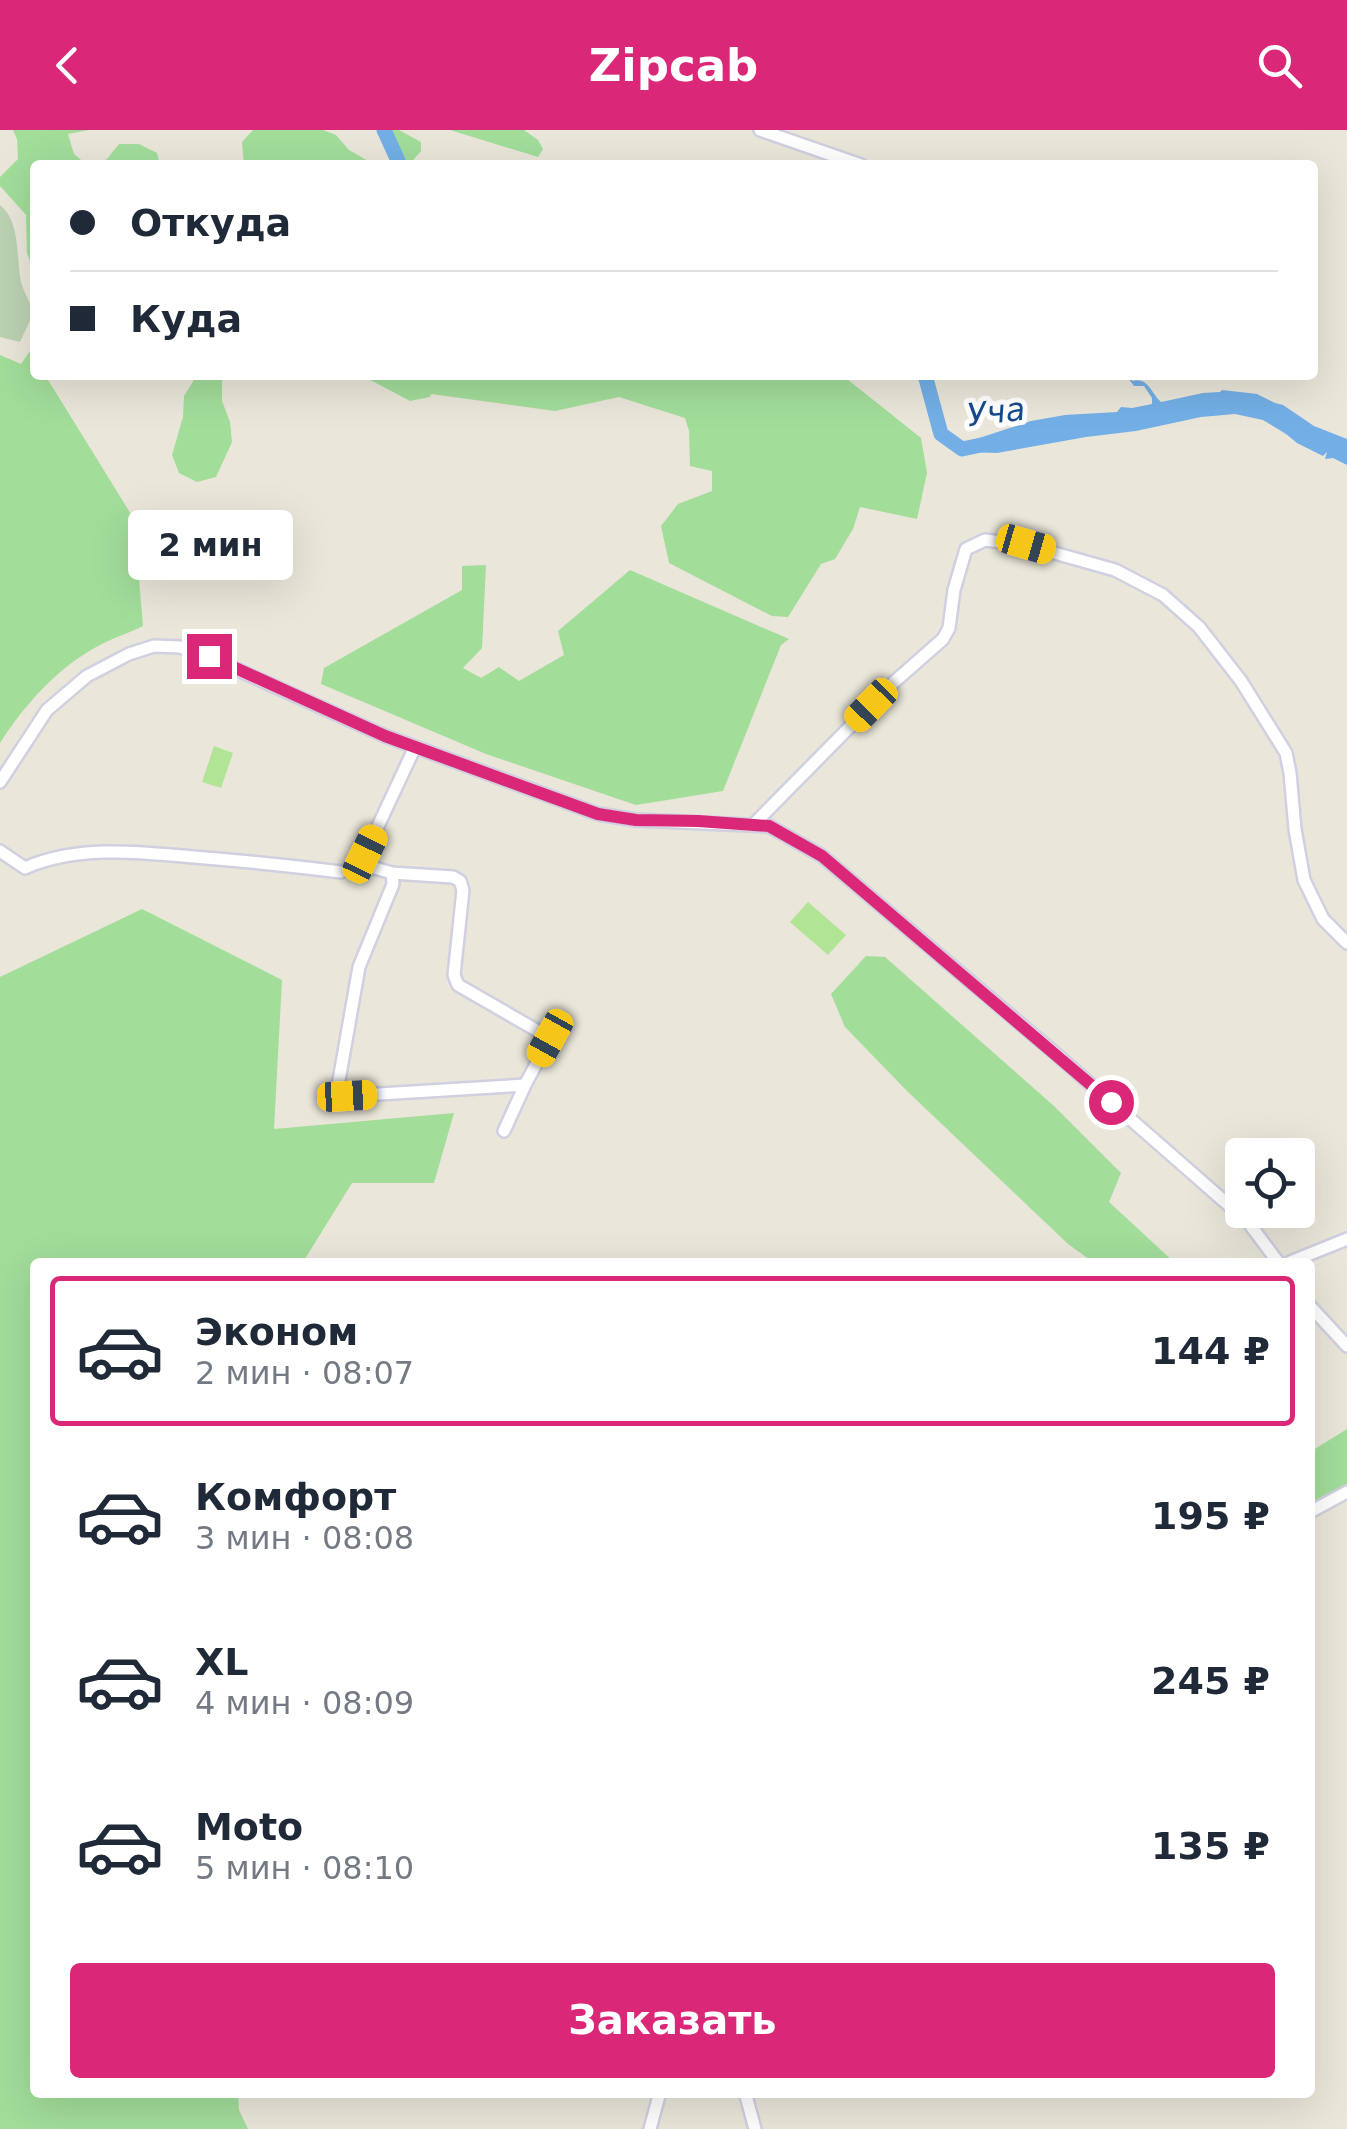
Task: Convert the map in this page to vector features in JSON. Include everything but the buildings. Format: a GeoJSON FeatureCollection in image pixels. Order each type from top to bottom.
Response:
{"type":"FeatureCollection","features":[{"type":"Feature","properties":{"kind":"street"},"geometry":{"type":"LineString","coordinates":[[760,130],[847,160]]}},
{"type":"Feature","properties":{"kind":"street"},"geometry":{"type":"LineString","coordinates":[[754,824],[892,683],[943,639],[949,628],[954,590],[966,548],[985,540],[1026,544],[1115,570],[1163,594],[1198,627],[1241,680],[1286,753],[1304,880],[1323,919],[1347,943]]}},
{"type":"Feature","properties":{"kind":"street"},"geometry":{"type":"LineString","coordinates":[[0,782],[47,710],[87,676],[154,646],[209,656],[415,747],[598,814],[636,820],[769,826],[822,856],[1248,1222],[1275,1258]]}},
{"type":"Feature","properties":{"kind":"street"},"geometry":{"type":"LineString","coordinates":[[415,747],[365,854],[368,866],[392,873],[460,881],[463,890],[454,975],[458,985],[550,1038],[504,1131]]}},
{"type":"Feature","properties":{"kind":"street"},"geometry":{"type":"LineString","coordinates":[[0,851],[25,868],[42,860],[90,852],[124,852],[341,872]]}},
{"type":"Feature","properties":{"kind":"street"},"geometry":{"type":"LineString","coordinates":[[392,873],[393,884],[359,967],[338,1086],[347,1096],[524,1085]]}},
{"type":"Feature","properties":{"kind":"street"},"geometry":{"type":"LineString","coordinates":[[1300,1258],[1347,1238]]}},
{"type":"Feature","properties":{"kind":"street"},"geometry":{"type":"LineString","coordinates":[[1315,1311],[1347,1346]]}},
{"type":"Feature","properties":{"kind":"street"},"geometry":{"type":"LineString","coordinates":[[1315,1509],[1347,1492]]}},
{"type":"Feature","properties":{"kind":"street"},"geometry":{"type":"LineString","coordinates":[[650,2129],[658,2098]]}},
{"type":"Feature","properties":{"kind":"street"},"geometry":{"type":"LineString","coordinates":[[747,2098],[755,2129]]}},
{"type":"Feature","properties":{"kind":"green space"},"geometry":{"type":"Polygon","coordinates":[[[13,130],[89,130],[68,134],[74,154],[81,160],[30,160],[30,261],[26,215],[0,186],[0,177],[18,159],[13,130]]]}},
{"type":"Feature","properties":{"kind":"green space"},"geometry":{"type":"Polygon","coordinates":[[[253,130],[323,130],[336,135],[349,150],[366,160],[244,160],[242,142],[253,130]]]}},
{"type":"Feature","properties":{"kind":"green space"},"geometry":{"type":"Polygon","coordinates":[[[386,130],[399,130],[421,142],[421,151],[414,160],[400,160],[386,130]]]}},
{"type":"Feature","properties":{"kind":"green space"},"geometry":{"type":"Polygon","coordinates":[[[450,130],[524,130],[543,149],[538,157],[450,130]]]}},
{"type":"Feature","properties":{"kind":"green space"},"geometry":{"type":"Polygon","coordinates":[[[119,144],[139,144],[157,153],[159,160],[104,160],[119,144]]]}},
{"type":"Feature","properties":{"kind":"green space"},"geometry":{"type":"Polygon","coordinates":[[[0,205],[15,230],[30,321],[20,342],[0,337],[0,205]]]}},
{"type":"Feature","properties":{"kind":"green space"},"geometry":{"type":"Polygon","coordinates":[[[30,351],[30,380],[48,380],[134,519],[143,626],[100,645],[56,675],[0,743],[0,355],[21,364],[30,351]]]}},
{"type":"Feature","properties":{"kind":"green space"},"geometry":{"type":"Polygon","coordinates":[[[194,380],[222,380],[222,401],[232,442],[216,477],[197,482],[179,473],[172,455],[183,417],[184,396],[194,380]]]}},
{"type":"Feature","properties":{"kind":"green space"},"geometry":{"type":"Polygon","coordinates":[[[370,380],[848,380],[921,438],[927,473],[917,519],[860,507],[853,529],[835,559],[821,564],[788,617],[772,616],[669,563],[661,526],[678,504],[712,491],[712,471],[690,466],[685,418],[619,397],[555,411],[431,394],[410,401],[370,380]]]}},
{"type":"Feature","properties":{"kind":"green space"},"geometry":{"type":"Polygon","coordinates":[[[486,565],[482,648],[463,668],[481,678],[499,667],[519,681],[564,655],[558,631],[630,570],[789,639],[781,645],[723,791],[636,805],[486,754],[321,684],[324,668],[462,590],[462,566],[486,565]]]}},
{"type":"Feature","properties":{"kind":"green space"},"geometry":{"type":"Polygon","coordinates":[[[214,746],[233,753],[221,788],[202,782],[214,746]]]}},
{"type":"Feature","properties":{"kind":"green space"},"geometry":{"type":"Polygon","coordinates":[[[808,902],[846,935],[828,955],[790,922],[808,902]]]}},
{"type":"Feature","properties":{"kind":"green space"},"geometry":{"type":"Polygon","coordinates":[[[142,909],[282,980],[274,1129],[454,1113],[434,1183],[352,1183],[305,1258],[30,1258],[30,2098],[238,2098],[248,2129],[0,2129],[0,977],[142,909]]]}},
{"type":"Feature","properties":{"kind":"green space"},"geometry":{"type":"Polygon","coordinates":[[[866,956],[885,957],[1054,1106],[1121,1173],[1109,1202],[1170,1258],[1087,1258],[1068,1244],[845,1027],[831,994],[866,956]]]}},
{"type":"Feature","properties":{"kind":"green space"},"geometry":{"type":"Polygon","coordinates":[[[1347,1429],[1347,1484],[1315,1500],[1315,1449],[1347,1429]]]}},
{"type":"Feature","properties":{"kind":"water"},"geometry":{"type":"Polygon","coordinates":[[[1130,380],[1146,384],[1161,402],[1222,390],[1257,394],[1283,405],[1314,426],[1347,439],[1347,465],[1333,458],[1325,459],[1327,452],[1323,456],[1297,443],[1263,420],[1235,414],[997,453],[966,452],[967,442],[1031,421],[1117,412],[1121,407],[1152,404],[1144,386],[1134,386],[1130,380]]]}},
{"type":"Feature","properties":{"kind":"waterway","name":"Уча"},"geometry":{"type":"LineString","coordinates":[[384,130],[398,160]]}},
{"type":"Feature","properties":{"kind":"waterway","name":"Уча"},"geometry":{"type":"LineString","coordinates":[[926,380],[941,434],[962,449],[986,444]]}},
{"type":"Feature","properties":{"kind":"route"},"geometry":{"type":"LineString","coordinates":[[209,656],[385,736],[598,814],[636,820],[769,826],[822,856],[1111,1102]]}}]}
